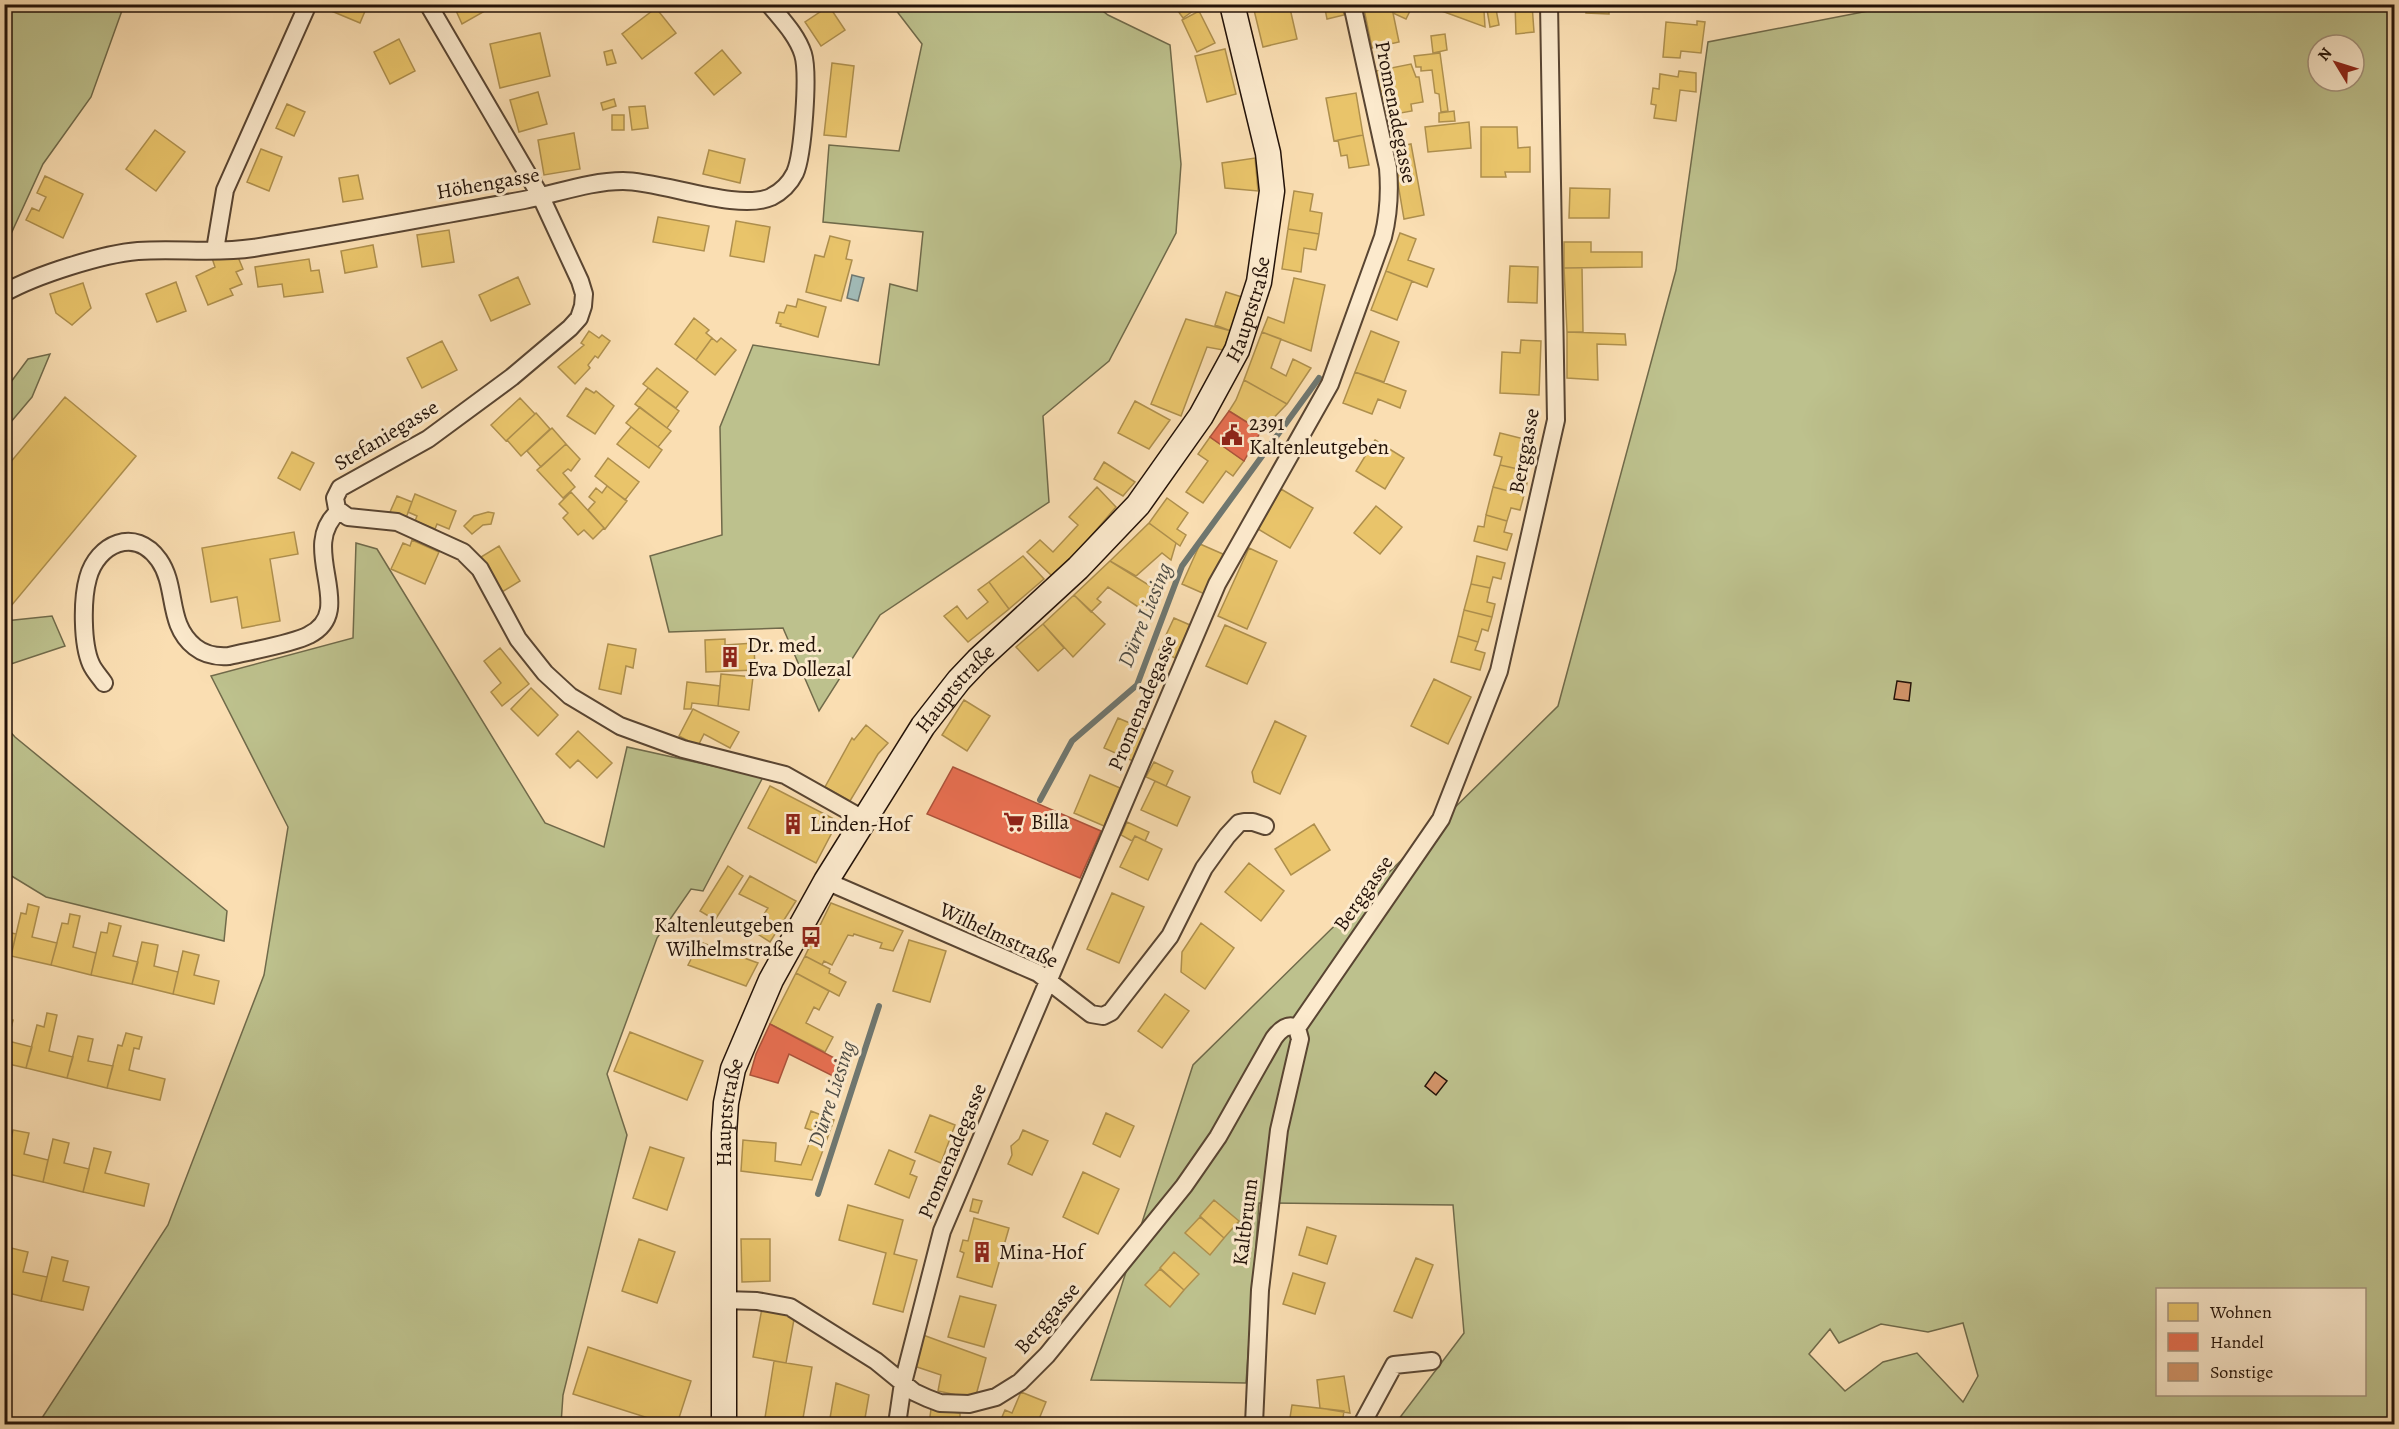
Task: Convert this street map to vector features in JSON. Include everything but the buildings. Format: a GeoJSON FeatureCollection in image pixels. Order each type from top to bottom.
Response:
{"type":"FeatureCollection","features":[{"type":"Feature","properties":{"kind":"main road","name":"Hauptstraße"},"geometry":{"type":"LineString","coordinates":[[724,1425],[724,1133],[726,1103],[733,1070],[771,980],[825,881],[923,726],[959,680],[1078,568],[1138,505],[1201,416],[1236,350],[1259,282],[1272,191],[1268,153],[1232,4]]}},
{"type":"Feature","properties":{"kind":"street"},"geometry":{"type":"LineString","coordinates":[[215,250],[225,190],[308,4]]}},
{"type":"Feature","properties":{"kind":"street","name":"Stefaniegasse"},"geometry":{"type":"LineString","coordinates":[[339,511],[335,501],[340,488],[428,440],[512,377],[570,328],[579,318],[584,300],[583,287],[541,197],[428,4]]}},
{"type":"Feature","properties":{"kind":"street","name":"Höhengasse"},"geometry":{"type":"LineString","coordinates":[[4,293],[29,282],[117,254],[140,251],[249,249],[623,181],[746,202],[764,200],[780,192],[792,179],[799,163],[805,66],[804,56],[796,38],[769,4]]}},
{"type":"Feature","properties":{"kind":"street","name":"Promenadegasse"},"geometry":{"type":"LineString","coordinates":[[897,1425],[903,1383],[942,1231],[1216,584],[1330,384],[1383,237],[1390,191],[1388,168],[1352,4]]}},
{"type":"Feature","properties":{"kind":"street","name":"Berggasse"},"geometry":{"type":"LineString","coordinates":[[723,1300],[757,1301],[790,1306],[876,1361],[903,1383],[940,1403],[969,1404],[1008,1390],[1047,1355],[1184,1186],[1218,1137],[1279,1032],[1288,1026],[1297,1028],[1441,819],[1499,671],[1556,420],[1549,4]]}},
{"type":"Feature","properties":{"kind":"street"},"geometry":{"type":"LineString","coordinates":[[104,683],[91,663],[85,641],[85,589],[91,568],[103,551],[111,545],[124,542],[138,544],[155,555],[165,573],[175,620],[183,635],[202,652],[218,657],[229,656],[307,637],[322,623],[330,604],[322,539],[329,520],[339,511],[348,517],[397,522],[470,556],[480,569],[518,639],[544,673],[570,696],[620,726],[683,748],[785,775],[863,819]]}},
{"type":"Feature","properties":{"kind":"street","name":"Wilhelmstraße"},"geometry":{"type":"LineString","coordinates":[[825,881],[1038,973],[1091,1014],[1103,1016],[1111,1012],[1170,936],[1204,868],[1227,836],[1244,822],[1265,826]]}},
{"type":"Feature","properties":{"kind":"street","name":"Kaltbrunn"},"geometry":{"type":"LineString","coordinates":[[1254,1425],[1260,1290],[1279,1130],[1300,1039],[1297,1028]]}},
{"type":"Feature","properties":{"kind":"street"},"geometry":{"type":"LineString","coordinates":[[1362,1425],[1394,1365],[1432,1361]]}},
{"type":"Feature","properties":{"kind":"green space"},"geometry":{"type":"Polygon","coordinates":[[[5,4],[124,5],[91,97],[43,164],[5,247],[5,4]]]}},
{"type":"Feature","properties":{"kind":"green space"},"geometry":{"type":"Polygon","coordinates":[[[892,5],[1095,5],[1108,15],[1170,45],[1181,164],[1176,233],[1109,361],[1043,416],[1049,502],[880,615],[819,711],[783,628],[669,632],[650,556],[722,535],[720,427],[753,345],[879,365],[890,284],[917,291],[923,232],[823,222],[829,145],[899,151],[922,44],[892,5]]]}},
{"type":"Feature","properties":{"kind":"green space"},"geometry":{"type":"Polygon","coordinates":[[[1899,5],[2394,5],[2394,1424],[1395,1424],[1464,1333],[1453,1205],[1259,1203],[1246,1383],[1091,1380],[1193,1065],[1558,706],[1676,270],[1708,42],[1899,5]],[[1963,1323],[1928,1332],[1881,1324],[1839,1343],[1830,1329],[1809,1354],[1845,1391],[1883,1362],[1917,1353],[1963,1402],[1978,1376],[1963,1323]]]}},
{"type":"Feature","properties":{"kind":"green space"},"geometry":{"type":"Polygon","coordinates":[[[50,354],[32,397],[5,429],[5,390],[28,359],[50,354]]]}},
{"type":"Feature","properties":{"kind":"green space"},"geometry":{"type":"Polygon","coordinates":[[[356,543],[377,549],[545,823],[604,847],[627,747],[763,777],[703,891],[691,889],[657,938],[607,1074],[627,1135],[563,1395],[561,1424],[38,1424],[168,1225],[264,975],[288,827],[211,676],[353,638],[356,543]]]}},
{"type":"Feature","properties":{"kind":"green space"},"geometry":{"type":"Polygon","coordinates":[[[52,616],[65,646],[5,666],[5,621],[52,616]]]}},
{"type":"Feature","properties":{"kind":"green space"},"geometry":{"type":"Polygon","coordinates":[[[4,725],[15,737],[227,911],[224,941],[46,897],[5,872],[4,725]]]}},
{"type":"Feature","properties":{"kind":"water"},"geometry":{"type":"Polygon","coordinates":[[[852,275],[864,278],[858,301],[847,298],[852,275]]]}},
{"type":"Feature","properties":{"kind":"waterway","name":"Dürre Liesing"},"geometry":{"type":"LineString","coordinates":[[1040,800],[1072,741],[1137,685],[1182,566],[1319,378]]}},
{"type":"Feature","properties":{"kind":"waterway","name":"Dürre Liesing"},"geometry":{"type":"LineString","coordinates":[[818,1194],[879,1006]]}},
{"type":"Feature","properties":{"kind":"place","name":"2391 Kaltenleutgeben"},"geometry":{"type":"Point","coordinates":[1232,435]}},
{"type":"Feature","properties":{"kind":"place","name":"Dr. med. Eva Dollezal"},"geometry":{"type":"Point","coordinates":[730,657]}},
{"type":"Feature","properties":{"kind":"place","name":"Billa"},"geometry":{"type":"Point","coordinates":[1014,822]}},
{"type":"Feature","properties":{"kind":"place","name":"Linden-Hof"},"geometry":{"type":"Point","coordinates":[793,824]}},
{"type":"Feature","properties":{"kind":"place","name":"Kaltenleutgeben Wilhelmstraße"},"geometry":{"type":"Point","coordinates":[811,937]}},
{"type":"Feature","properties":{"kind":"place","name":"Mina-Hof"},"geometry":{"type":"Point","coordinates":[982,1252]}}]}
